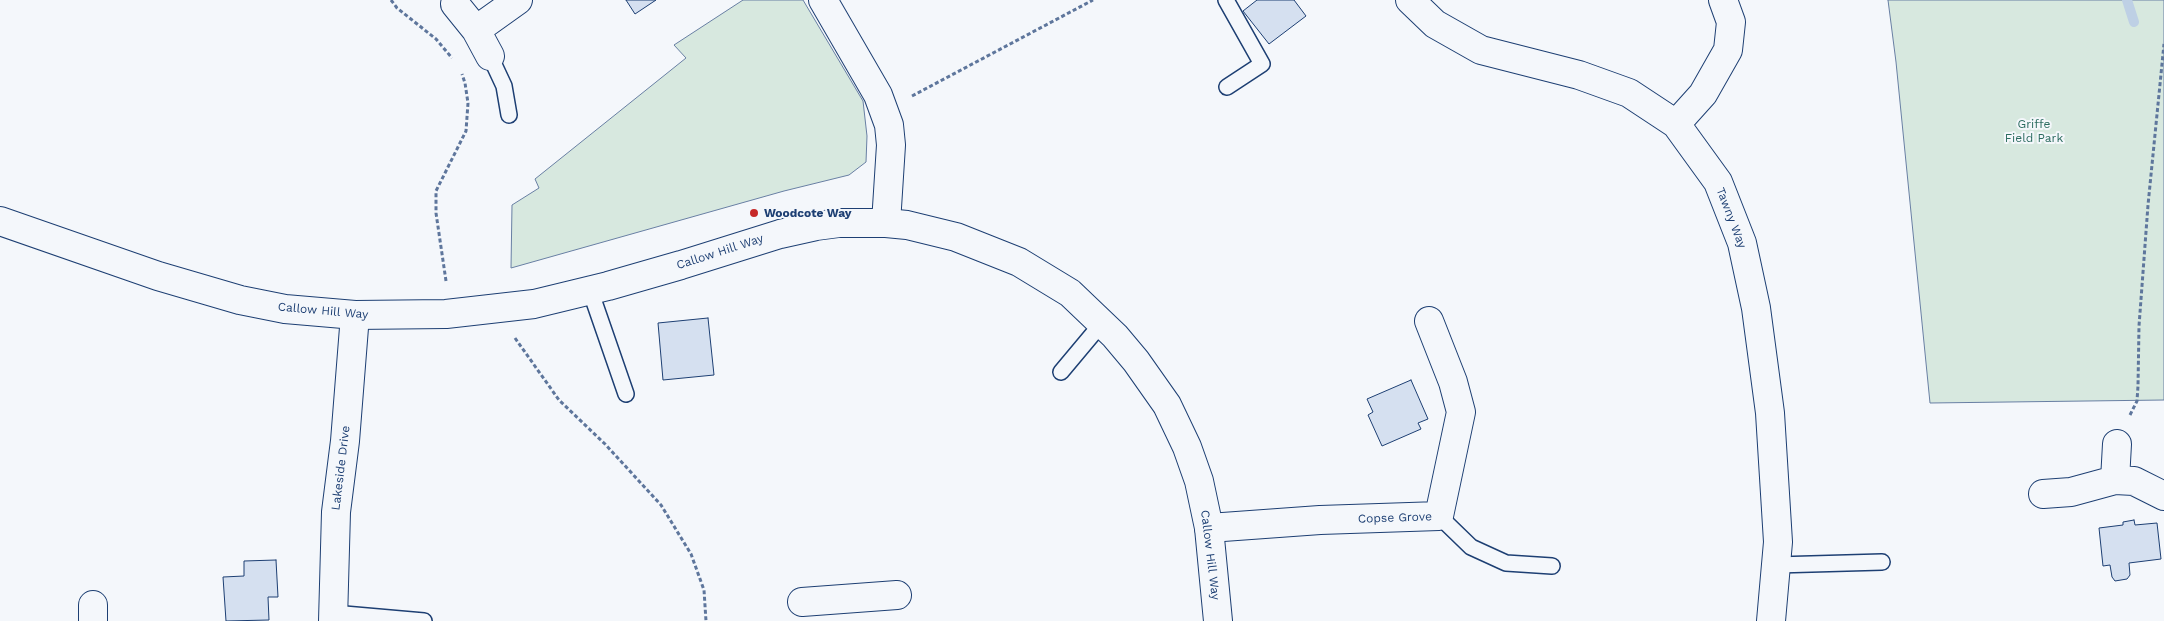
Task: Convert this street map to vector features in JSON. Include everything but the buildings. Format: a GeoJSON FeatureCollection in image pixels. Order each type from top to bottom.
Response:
{"type":"FeatureCollection","features":[{"type":"Feature","properties":{"kind":"street"},"geometry":{"type":"LineString","coordinates":[[476,30],[518,0]]}},
{"type":"Feature","properties":{"kind":"street"},"geometry":{"type":"LineString","coordinates":[[822,0],[878,95],[889,125],[890,144],[886,223]]}},
{"type":"Feature","properties":{"kind":"street","name":"Tawny Way"},"geometry":{"type":"LineString","coordinates":[[1410,0],[1435,24],[1481,50],[1579,75],[1629,93],[1676,124],[1718,182],[1742,243],[1756,308],[1770,412],[1778,542],[1771,621]]}},
{"type":"Feature","properties":{"kind":"street"},"geometry":{"type":"LineString","coordinates":[[1676,124],[1703,94],[1728,50],[1731,22],[1723,0]]}},
{"type":"Feature","properties":{"kind":"street"},"geometry":{"type":"LineString","coordinates":[[455,4],[476,30],[490,56]]}},
{"type":"Feature","properties":{"kind":"street","name":"Callow Hill Way"},"geometry":{"type":"LineString","coordinates":[[0,221],[158,276],[240,300],[285,309],[355,316],[446,314],[534,304],[681,265],[780,234],[839,223],[906,225],[956,237],[1019,262],[1070,293],[1102,322],[1136,361],[1167,405],[1187,447],[1199,481],[1209,528],[1218,621]]}},
{"type":"Feature","properties":{"kind":"street","name":"Lakeside Drive"},"geometry":{"type":"LineString","coordinates":[[333,617],[336,512],[345,440],[355,316]]}},
{"type":"Feature","properties":{"kind":"street","name":"Copse Grove"},"geometry":{"type":"LineString","coordinates":[[1209,528],[1320,520],[1439,516],[1461,412],[1453,382],[1429,321]]}},
{"type":"Feature","properties":{"kind":"street"},"geometry":{"type":"LineString","coordinates":[[2115,480],[2117,444]]}},
{"type":"Feature","properties":{"kind":"street"},"geometry":{"type":"LineString","coordinates":[[2043,494],[2072,492],[2115,480],[2134,480],[2164,496]]}},
{"type":"Feature","properties":{"kind":"street"},"geometry":{"type":"LineString","coordinates":[[802,602],[858,610],[897,596]]}},
{"type":"Feature","properties":{"kind":"lane"},"geometry":{"type":"LineString","coordinates":[[1226,0],[1262,64],[1227,87]]}},
{"type":"Feature","properties":{"kind":"lane"},"geometry":{"type":"LineString","coordinates":[[490,56],[504,86],[510,115]]}},
{"type":"Feature","properties":{"kind":"lane"},"geometry":{"type":"LineString","coordinates":[[590,290],[626,394]]}},
{"type":"Feature","properties":{"kind":"lane"},"geometry":{"type":"LineString","coordinates":[[1061,372],[1102,322]]}},
{"type":"Feature","properties":{"kind":"lane"},"geometry":{"type":"LineString","coordinates":[[1439,516],[1471,547],[1506,563],[1552,566]]}},
{"type":"Feature","properties":{"kind":"lane"},"geometry":{"type":"LineString","coordinates":[[1776,565],[1882,562]]}},
{"type":"Feature","properties":{"kind":"lane"},"geometry":{"type":"LineString","coordinates":[[333,617],[424,621]]}},
{"type":"Feature","properties":{"kind":"path"},"geometry":{"type":"LineString","coordinates":[[390,0],[397,8],[420,25],[454,60]]}},
{"type":"Feature","properties":{"kind":"path"},"geometry":{"type":"LineString","coordinates":[[884,111],[1093,0]]}},
{"type":"Feature","properties":{"kind":"path"},"geometry":{"type":"LineString","coordinates":[[2117,444],[2136,401],[2138,386],[2139,326],[2148,205],[2164,44]]}},
{"type":"Feature","properties":{"kind":"path"},"geometry":{"type":"LineString","coordinates":[[453,280],[445,281],[436,213],[436,191],[466,131],[468,103],[465,83],[458,66]]}},
{"type":"Feature","properties":{"kind":"path"},"geometry":{"type":"LineString","coordinates":[[513,335],[520,348],[559,400],[605,444],[661,505],[691,554],[704,590],[706,621]]}},
{"type":"Feature","properties":{"kind":"green space"},"geometry":{"type":"Polygon","coordinates":[[[743,0],[803,0],[863,101],[867,136],[866,162],[849,175],[784,191],[511,268],[512,205],[539,188],[535,179],[686,58],[674,45],[743,0]]]}},
{"type":"Feature","properties":{"kind":"green space","name":"Griffe Field Park"},"geometry":{"type":"Polygon","coordinates":[[[1888,0],[2164,0],[2164,400],[1930,403],[1896,62],[1888,0]]]}},
{"type":"Feature","properties":{"kind":"waterway"},"geometry":{"type":"LineString","coordinates":[[2127,0],[2134,22]]}},
{"type":"Feature","properties":{"kind":"place","name":"Woodcote Way"},"geometry":{"type":"Point","coordinates":[754,213]}}]}
